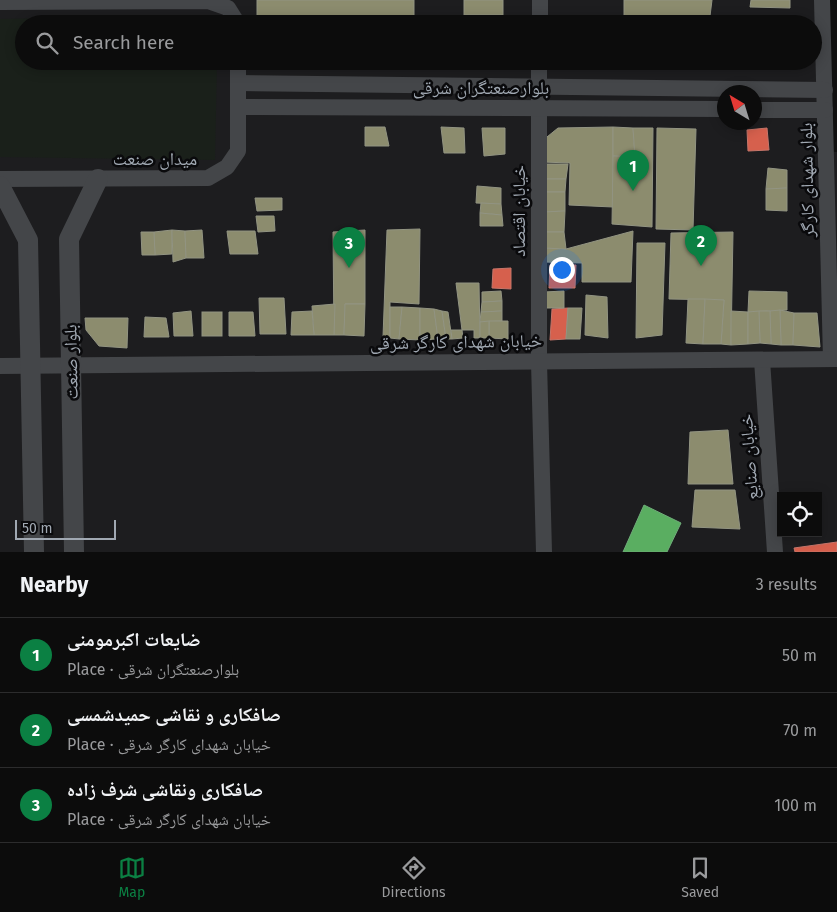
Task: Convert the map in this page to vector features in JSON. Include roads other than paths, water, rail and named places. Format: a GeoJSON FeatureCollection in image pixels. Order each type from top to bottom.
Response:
{"type":"FeatureCollection","features":[{"type":"Feature","properties":{"kind":"street"},"geometry":{"type":"LineString","coordinates":[[540,0],[540,15]]}},
{"type":"Feature","properties":{"kind":"street","name":"بلوار شهدای کارگر"},"geometry":{"type":"LineString","coordinates":[[822,0],[834,359]]}},
{"type":"Feature","properties":{"kind":"street"},"geometry":{"type":"LineString","coordinates":[[0,2],[208,1],[228,8],[232,15]]}},
{"type":"Feature","properties":{"kind":"street","name":"میدان صنعت"},"geometry":{"type":"LineString","coordinates":[[0,179],[208,178],[227,167],[238,152],[238,70]]}},
{"type":"Feature","properties":{"kind":"street","name":"خیابان اقتصاد"},"geometry":{"type":"LineString","coordinates":[[540,70],[539,362],[544,552]]}},
{"type":"Feature","properties":{"kind":"street"},"geometry":{"type":"LineString","coordinates":[[238,84],[825,90]]}},
{"type":"Feature","properties":{"kind":"street"},"geometry":{"type":"LineString","coordinates":[[299,107],[300,84]]}},
{"type":"Feature","properties":{"kind":"street","name":"بلوارصنعتگران شرقی"},"geometry":{"type":"LineString","coordinates":[[238,107],[717,110]]}},
{"type":"Feature","properties":{"kind":"street"},"geometry":{"type":"LineString","coordinates":[[762,110],[825,110]]}},
{"type":"Feature","properties":{"kind":"street","name":"بلوار صنعت"},"geometry":{"type":"LineString","coordinates":[[74,552],[74,366],[69,239],[98,179]]}},
{"type":"Feature","properties":{"kind":"street"},"geometry":{"type":"LineString","coordinates":[[0,186],[28,240],[34,552]]}},
{"type":"Feature","properties":{"kind":"street","name":"خیابان شهدای کارگر شرقی"},"geometry":{"type":"LineString","coordinates":[[0,366],[834,359]]}},
{"type":"Feature","properties":{"kind":"street","name":"خیابان صنایع"},"geometry":{"type":"LineString","coordinates":[[762,360],[775,552]]}},
{"type":"Feature","properties":{"kind":"place","name":"ضایعات اکبرمومنی"},"geometry":{"type":"Point","coordinates":[633,191]}},
{"type":"Feature","properties":{"kind":"place","name":"صافکاری و نقاشی حمیدشمسی"},"geometry":{"type":"Point","coordinates":[701,266]}},
{"type":"Feature","properties":{"kind":"place","name":"صافکاری ونقاشی شرف زاده"},"geometry":{"type":"Point","coordinates":[349,268]}}]}
